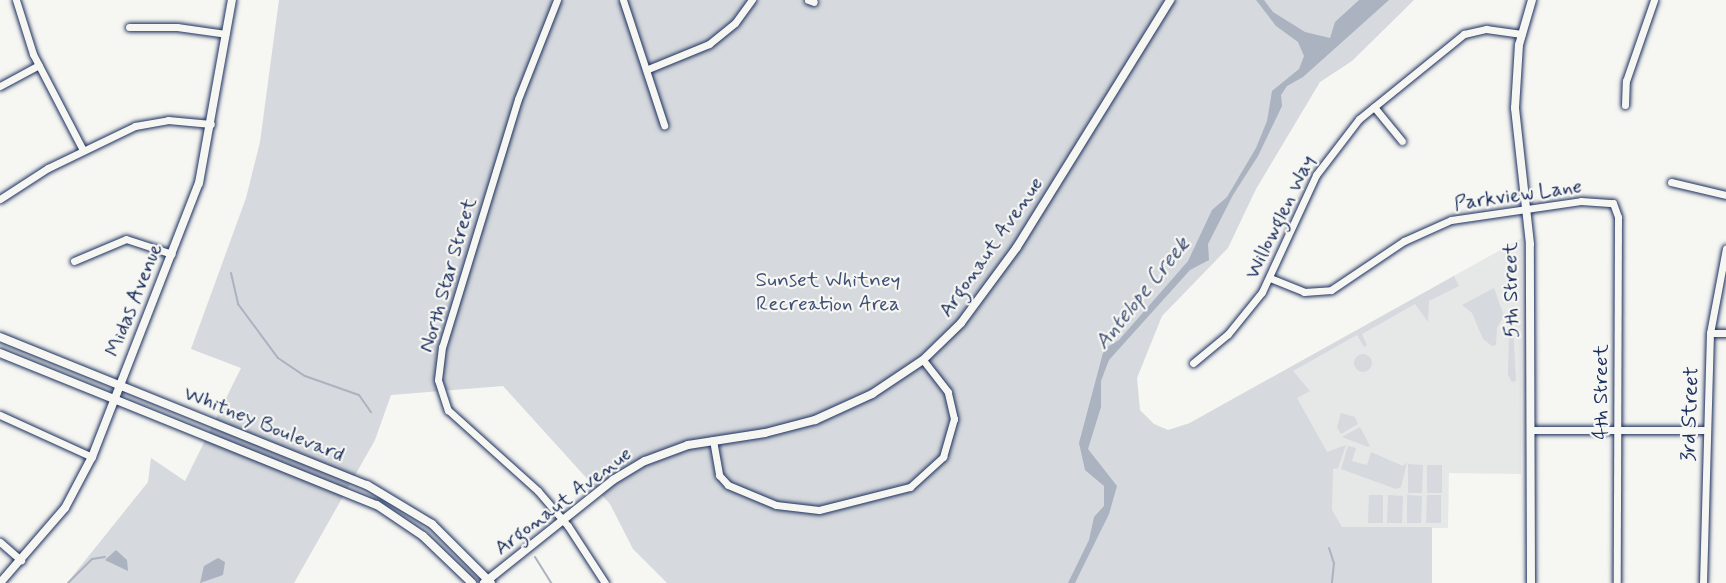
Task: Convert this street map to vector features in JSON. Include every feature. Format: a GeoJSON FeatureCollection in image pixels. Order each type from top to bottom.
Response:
{"type":"FeatureCollection","features":[{"type":"Feature","properties":{"kind":"street"},"geometry":{"type":"LineString","coordinates":[[16,0],[39,65],[83,150]]}},
{"type":"Feature","properties":{"kind":"street","name":"Midas Avenue"},"geometry":{"type":"LineString","coordinates":[[0,583],[65,508],[92,457],[199,183],[232,0]]}},
{"type":"Feature","properties":{"kind":"street","name":"North Star Street"},"geometry":{"type":"LineString","coordinates":[[557,0],[518,99],[442,347],[438,380],[443,402],[455,419],[522,475],[563,520],[605,583]]}},
{"type":"Feature","properties":{"kind":"street"},"geometry":{"type":"LineString","coordinates":[[623,0],[648,69],[664,125]]}},
{"type":"Feature","properties":{"kind":"street"},"geometry":{"type":"LineString","coordinates":[[648,69],[708,44],[735,23],[752,0]]}},
{"type":"Feature","properties":{"kind":"street","name":"Argonaut Avenue"},"geometry":{"type":"LineString","coordinates":[[488,582],[631,468],[674,449],[713,440],[765,433],[815,420],[872,394],[923,360],[961,323],[1017,247],[1170,0]]}},
{"type":"Feature","properties":{"kind":"street","name":"5th Street"},"geometry":{"type":"LineString","coordinates":[[1531,583],[1527,207],[1515,108],[1522,34],[1532,0]]}},
{"type":"Feature","properties":{"kind":"street"},"geometry":{"type":"LineString","coordinates":[[1625,105],[1626,81],[1654,0]]}},
{"type":"Feature","properties":{"kind":"street"},"geometry":{"type":"LineString","coordinates":[[129,27],[177,27],[226,34]]}},
{"type":"Feature","properties":{"kind":"street","name":"Willowglen Way"},"geometry":{"type":"LineString","coordinates":[[1194,363],[1239,322],[1270,278],[1324,162],[1374,107],[1464,34],[1486,29],[1522,34]]}},
{"type":"Feature","properties":{"kind":"street"},"geometry":{"type":"LineString","coordinates":[[0,86],[39,65]]}},
{"type":"Feature","properties":{"kind":"street"},"geometry":{"type":"LineString","coordinates":[[1374,107],[1402,141]]}},
{"type":"Feature","properties":{"kind":"street"},"geometry":{"type":"LineString","coordinates":[[0,199],[83,150],[150,122],[211,124]]}},
{"type":"Feature","properties":{"kind":"street"},"geometry":{"type":"LineString","coordinates":[[1671,182],[1726,195]]}},
{"type":"Feature","properties":{"kind":"street","name":"Parkview Lane"},"geometry":{"type":"LineString","coordinates":[[1270,278],[1304,292],[1331,290],[1427,228],[1465,217],[1527,207],[1599,200],[1613,203]]}},
{"type":"Feature","properties":{"kind":"street","name":"4th Street"},"geometry":{"type":"LineString","coordinates":[[1613,203],[1618,217],[1617,583]]}},
{"type":"Feature","properties":{"kind":"street"},"geometry":{"type":"LineString","coordinates":[[74,261],[108,243],[126,239],[172,254]]}},
{"type":"Feature","properties":{"kind":"street","name":"3rd Street"},"geometry":{"type":"LineString","coordinates":[[1703,583],[1705,430],[1710,333],[1726,248]]}},
{"type":"Feature","properties":{"kind":"street"},"geometry":{"type":"LineString","coordinates":[[1710,333],[1726,333]]}},
{"type":"Feature","properties":{"kind":"street","name":"Whitney Boulevard"},"geometry":{"type":"LineString","coordinates":[[0,337],[375,489],[432,524],[488,582]]}},
{"type":"Feature","properties":{"kind":"street","name":"Whitney Boulevard"},"geometry":{"type":"LineString","coordinates":[[0,353],[377,505],[430,542],[472,583]]}},
{"type":"Feature","properties":{"kind":"street"},"geometry":{"type":"LineString","coordinates":[[713,440],[718,469],[728,485],[776,504],[819,510],[910,487],[943,457],[954,418],[948,392],[923,360]]}},
{"type":"Feature","properties":{"kind":"street"},"geometry":{"type":"LineString","coordinates":[[0,415],[92,457]]}},
{"type":"Feature","properties":{"kind":"street"},"geometry":{"type":"LineString","coordinates":[[1530,430],[1705,430]]}},
{"type":"Feature","properties":{"kind":"street"},"geometry":{"type":"LineString","coordinates":[[0,542],[21,560]]}},
{"type":"Feature","properties":{"kind":"shaded area"},"geometry":{"type":"Polygon","coordinates":[[[1256,0],[1264,0],[1273,12],[1305,32],[1330,38],[1335,22],[1359,0],[1389,0],[1303,77],[1287,86],[1281,95],[1282,106],[1258,156],[1233,195],[1208,244],[1209,260],[1190,270],[1109,360],[1101,381],[1101,407],[1088,449],[1117,486],[1109,514],[1075,583],[1068,583],[1089,540],[1094,517],[1104,506],[1104,486],[1085,470],[1079,443],[1104,349],[1119,340],[1188,261],[1212,210],[1227,197],[1256,148],[1267,121],[1272,91],[1299,69],[1304,56],[1298,42],[1276,26],[1256,0]]]}},
{"type":"Feature","properties":{"kind":"shaded area"},"geometry":{"type":"Polygon","coordinates":[[[1522,238],[1521,474],[1449,473],[1448,528],[1342,528],[1141,450],[1522,238]]]}},
{"type":"Feature","properties":{"kind":"shaded area"},"geometry":{"type":"Polygon","coordinates":[[[116,550],[127,560],[128,571],[105,560],[116,550]]]}},
{"type":"Feature","properties":{"kind":"shaded area"},"geometry":{"type":"Polygon","coordinates":[[[218,558],[225,562],[223,575],[200,583],[204,566],[218,558]]]}},
{"type":"Feature","properties":{"kind":"green space","name":"Sunset Whitney Recreation Area"},"geometry":{"type":"Polygon","coordinates":[[[279,0],[1414,0],[1352,61],[1320,82],[1256,189],[1228,248],[1162,316],[1137,378],[1140,410],[1154,424],[1168,430],[1190,423],[1454,276],[1459,286],[1429,301],[1428,322],[1415,304],[1362,334],[1367,345],[1364,347],[1357,335],[1293,371],[1310,391],[1297,398],[1327,452],[1346,445],[1338,468],[1333,469],[1332,510],[1342,527],[1432,527],[1432,583],[667,583],[633,549],[610,504],[503,386],[391,395],[375,440],[294,583],[67,583],[148,482],[151,458],[185,481],[241,368],[191,349],[246,198],[260,142],[279,0]]]}},
{"type":"Feature","properties":{"kind":"green space"},"geometry":{"type":"Polygon","coordinates":[[[1494,288],[1504,316],[1497,328],[1496,345],[1492,346],[1483,339],[1472,313],[1462,305],[1494,288]]]}},
{"type":"Feature","properties":{"kind":"green space"},"geometry":{"type":"Polygon","coordinates":[[[1513,326],[1516,381],[1512,382],[1508,375],[1509,331],[1513,326]]]}},
{"type":"Feature","properties":{"kind":"green space"},"geometry":{"type":"Polygon","coordinates":[[[1363,354],[1369,357],[1372,363],[1369,369],[1363,372],[1357,369],[1354,363],[1357,357],[1363,354]]]}},
{"type":"Feature","properties":{"kind":"green space"},"geometry":{"type":"Polygon","coordinates":[[[1341,413],[1355,417],[1358,424],[1341,434],[1337,427],[1341,413]]]}},
{"type":"Feature","properties":{"kind":"green space"},"geometry":{"type":"Polygon","coordinates":[[[1360,427],[1370,446],[1368,447],[1342,437],[1360,427]]]}},
{"type":"Feature","properties":{"kind":"green space"},"geometry":{"type":"Polygon","coordinates":[[[1348,446],[1356,448],[1352,461],[1367,465],[1371,452],[1403,466],[1407,462],[1401,487],[1396,489],[1341,469],[1348,446]]]}},
{"type":"Feature","properties":{"kind":"green space"},"geometry":{"type":"Polygon","coordinates":[[[1408,464],[1423,465],[1422,493],[1408,493],[1408,464]]]}},
{"type":"Feature","properties":{"kind":"green space"},"geometry":{"type":"Polygon","coordinates":[[[1427,465],[1442,465],[1442,493],[1427,493],[1427,465]]]}},
{"type":"Feature","properties":{"kind":"green space"},"geometry":{"type":"Polygon","coordinates":[[[1369,495],[1383,495],[1383,523],[1368,523],[1369,495]]]}},
{"type":"Feature","properties":{"kind":"green space"},"geometry":{"type":"Polygon","coordinates":[[[1388,495],[1403,496],[1402,523],[1387,523],[1388,495]]]}},
{"type":"Feature","properties":{"kind":"green space"},"geometry":{"type":"Polygon","coordinates":[[[1407,495],[1422,496],[1421,523],[1407,523],[1407,495]]]}},
{"type":"Feature","properties":{"kind":"green space"},"geometry":{"type":"Polygon","coordinates":[[[1427,495],[1441,495],[1441,523],[1426,523],[1427,495]]]}},
{"type":"Feature","properties":{"kind":"waterway"},"geometry":{"type":"LineString","coordinates":[[231,273],[238,304],[278,358],[305,376],[359,395],[371,412]]}},
{"type":"Feature","properties":{"kind":"waterway"},"geometry":{"type":"LineString","coordinates":[[1329,548],[1334,563],[1332,583]]}},
{"type":"Feature","properties":{"kind":"waterway"},"geometry":{"type":"LineString","coordinates":[[68,583],[92,559],[105,557]]}},
{"type":"Feature","properties":{"kind":"waterway"},"geometry":{"type":"LineString","coordinates":[[535,557],[551,583]]}},
{"type":"Feature","properties":{"kind":"water label","name":"Antelope Creek"},"geometry":{"type":"Point","coordinates":[1143,294]}}]}
